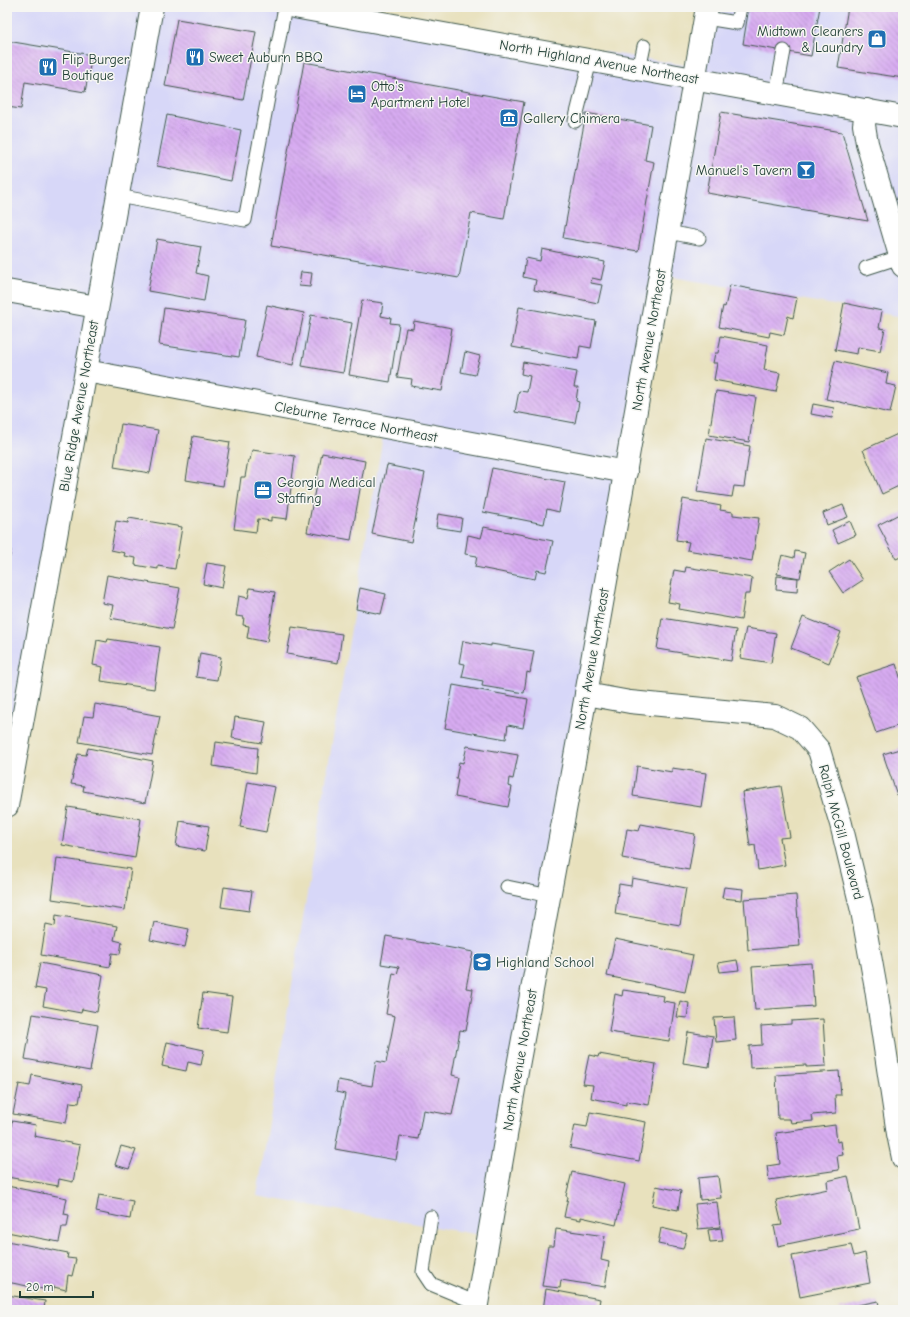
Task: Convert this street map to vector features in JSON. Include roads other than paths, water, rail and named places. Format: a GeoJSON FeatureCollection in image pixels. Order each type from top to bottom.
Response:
{"type":"FeatureCollection","features":[{"type":"Feature","properties":{"kind":"street","name":"Blue Ridge Avenue Northeast"},"geometry":{"type":"LineString","coordinates":[[7,806],[152,7]]}},
{"type":"Feature","properties":{"kind":"street","name":"North Highland Avenue Northeast"},"geometry":{"type":"LineString","coordinates":[[294,7],[903,117]]}},
{"type":"Feature","properties":{"kind":"street","name":"North Avenue Northeast"},"geometry":{"type":"LineString","coordinates":[[476,1307],[707,12]]}},
{"type":"Feature","properties":{"kind":"street"},"geometry":{"type":"LineString","coordinates":[[866,110],[864,125],[867,143],[902,261]]}},
{"type":"Feature","properties":{"kind":"street"},"geometry":{"type":"LineString","coordinates":[[7,291],[97,307]]}},
{"type":"Feature","properties":{"kind":"street","name":"Cleburne Terrace Northeast"},"geometry":{"type":"LineString","coordinates":[[86,371],[626,472]]}},
{"type":"Feature","properties":{"kind":"street","name":"Ralph McGill Boulevard"},"geometry":{"type":"LineString","coordinates":[[586,694],[630,702],[775,716],[800,728],[819,750],[841,824],[862,911],[903,1158]]}},
{"type":"Feature","properties":{"kind":"lane"},"geometry":{"type":"LineString","coordinates":[[118,196],[246,220],[285,7]]}},
{"type":"Feature","properties":{"kind":"lane"},"geometry":{"type":"LineString","coordinates":[[707,12],[741,24],[740,7]]}},
{"type":"Feature","properties":{"kind":"lane"},"geometry":{"type":"LineString","coordinates":[[639,70],[644,46]]}},
{"type":"Feature","properties":{"kind":"lane"},"geometry":{"type":"LineString","coordinates":[[776,94],[784,51]]}},
{"type":"Feature","properties":{"kind":"lane"},"geometry":{"type":"LineString","coordinates":[[575,121],[590,61]]}},
{"type":"Feature","properties":{"kind":"lane"},"geometry":{"type":"LineString","coordinates":[[668,232],[698,238]]}},
{"type":"Feature","properties":{"kind":"lane"},"geometry":{"type":"LineString","coordinates":[[866,268],[902,261]]}},
{"type":"Feature","properties":{"kind":"lane"},"geometry":{"type":"LineString","coordinates":[[507,887],[550,896]]}},
{"type":"Feature","properties":{"kind":"lane"},"geometry":{"type":"LineString","coordinates":[[431,1217],[424,1272],[431,1284],[476,1307]]}},
{"type":"Feature","properties":{"kind":"place","name":"Midtown Cleaners & Laundry"},"geometry":{"type":"Point","coordinates":[877,39]}},
{"type":"Feature","properties":{"kind":"place","name":"Sweet Auburn BBQ"},"geometry":{"type":"Point","coordinates":[195,57]}},
{"type":"Feature","properties":{"kind":"place","name":"Flip Burger Boutique"},"geometry":{"type":"Point","coordinates":[48,67]}},
{"type":"Feature","properties":{"kind":"place","name":"Otto's Apartment Hotel"},"geometry":{"type":"Point","coordinates":[357,94]}},
{"type":"Feature","properties":{"kind":"place","name":"Gallery Chimera"},"geometry":{"type":"Point","coordinates":[509,118]}},
{"type":"Feature","properties":{"kind":"place","name":"Manuel's Tavern"},"geometry":{"type":"Point","coordinates":[806,170]}},
{"type":"Feature","properties":{"kind":"place","name":"Georgia Medical Staffing"},"geometry":{"type":"Point","coordinates":[263,490]}},
{"type":"Feature","properties":{"kind":"place","name":"Highland School"},"geometry":{"type":"Point","coordinates":[482,962]}}]}
